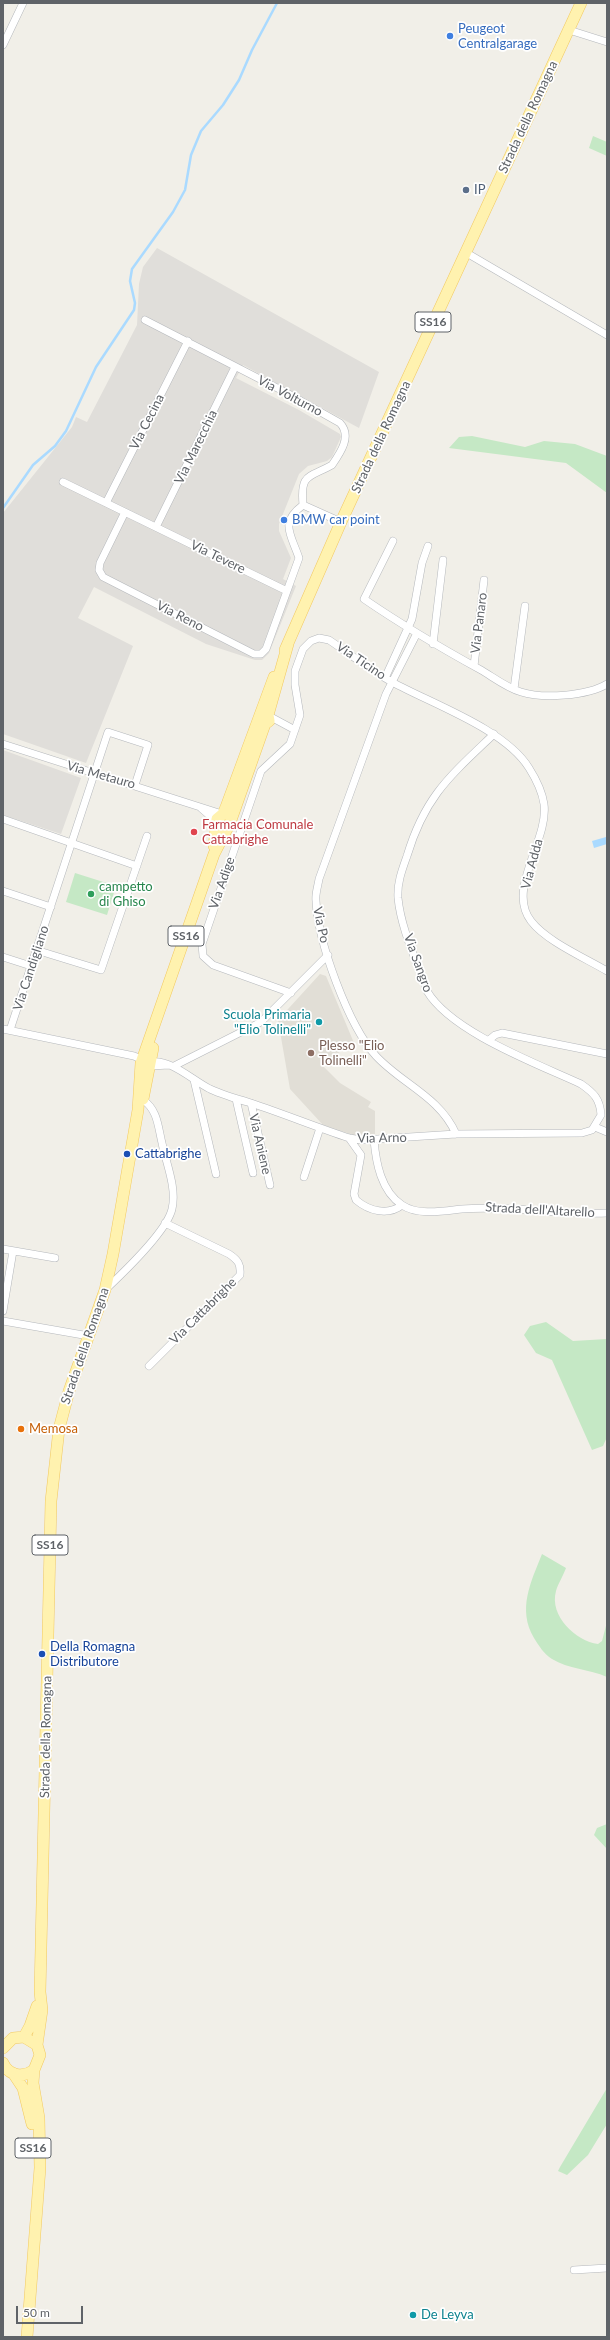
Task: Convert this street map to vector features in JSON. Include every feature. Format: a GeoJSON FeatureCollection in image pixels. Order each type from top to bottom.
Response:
{"type":"FeatureCollection","features":[{"type":"Feature","properties":{"kind":"main road","name":"Strada della Romagna"},"geometry":{"type":"LineString","coordinates":[[37,2045],[42,2010],[40,1992],[51,1501],[59,1429],[69,1391],[105,1290],[140,1105],[137,1098],[147,1063],[147,1044],[158,1019],[214,854],[223,820],[264,719],[288,644],[341,522],[581,3]]}},
{"type":"Feature","properties":{"kind":"main road","name":"Strada della Romagna"},"geometry":{"type":"LineString","coordinates":[[24,2036],[34,2019],[40,1992]]}},
{"type":"Feature","properties":{"kind":"main road"},"geometry":{"type":"LineString","coordinates":[[5,2044],[18,2036],[24,2036],[37,2045]]}},
{"type":"Feature","properties":{"kind":"main road","name":"SS16"},"geometry":{"type":"LineString","coordinates":[[27,2337],[40,2160],[39,2118],[33,2083],[34,2070],[39,2061],[37,2045]]}},
{"type":"Feature","properties":{"kind":"main road","name":"SS16"},"geometry":{"type":"LineString","coordinates":[[3,2063],[13,2073],[22,2088],[31,2113],[34,2228]]}},
{"type":"Feature","properties":{"kind":"main road"},"geometry":{"type":"LineString","coordinates":[[13,2073],[24,2075],[34,2070]]}},
{"type":"Feature","properties":{"kind":"street"},"geometry":{"type":"LineString","coordinates":[[3,45],[23,3]]}},
{"type":"Feature","properties":{"kind":"street"},"geometry":{"type":"LineString","coordinates":[[569,30],[607,42]]}},
{"type":"Feature","properties":{"kind":"street"},"geometry":{"type":"LineString","coordinates":[[465,252],[607,336]]}},
{"type":"Feature","properties":{"kind":"street","name":"Via Volturno"},"geometry":{"type":"LineString","coordinates":[[145,320],[236,366],[312,407],[340,423],[346,429],[347,436],[332,465],[312,473],[304,480],[301,491],[302,505]]}},
{"type":"Feature","properties":{"kind":"street","name":"Via Cecina"},"geometry":{"type":"LineString","coordinates":[[106,503],[188,341]]}},
{"type":"Feature","properties":{"kind":"street","name":"Via Marecchia"},"geometry":{"type":"LineString","coordinates":[[156,527],[236,366]]}},
{"type":"Feature","properties":{"kind":"street","name":"Via Tevere"},"geometry":{"type":"LineString","coordinates":[[63,482],[287,591]]}},
{"type":"Feature","properties":{"kind":"street"},"geometry":{"type":"LineString","coordinates":[[287,591],[299,558],[288,527],[289,518],[302,505],[341,522]]}},
{"type":"Feature","properties":{"kind":"street","name":"Via Reno"},"geometry":{"type":"LineString","coordinates":[[125,512],[100,563],[99,570],[103,577],[254,654],[261,654],[266,649],[287,591]]}},
{"type":"Feature","properties":{"kind":"street","name":"Via Panaro"},"geometry":{"type":"LineString","coordinates":[[393,541],[364,599],[433,644],[521,692],[569,695],[589,691],[607,684]]}},
{"type":"Feature","properties":{"kind":"street"},"geometry":{"type":"LineString","coordinates":[[385,678],[409,629],[422,563],[428,546]]}},
{"type":"Feature","properties":{"kind":"street"},"geometry":{"type":"LineString","coordinates":[[433,644],[443,560]]}},
{"type":"Feature","properties":{"kind":"street","name":"Via Panaro"},"geometry":{"type":"LineString","coordinates":[[474,666],[484,580]]}},
{"type":"Feature","properties":{"kind":"street"},"geometry":{"type":"LineString","coordinates":[[514,689],[525,606]]}},
{"type":"Feature","properties":{"kind":"street"},"geometry":{"type":"LineString","coordinates":[[392,682],[417,633]]}},
{"type":"Feature","properties":{"kind":"street","name":"Via Ticino"},"geometry":{"type":"LineString","coordinates":[[295,730],[300,715],[295,685],[296,671],[303,649],[311,641],[319,638],[329,640],[392,682],[494,734]]}},
{"type":"Feature","properties":{"kind":"street","name":"Via Po"},"geometry":{"type":"LineString","coordinates":[[392,682],[319,879],[316,899],[328,955],[353,1021],[376,1056],[444,1112],[456,1134]]}},
{"type":"Feature","properties":{"kind":"street"},"geometry":{"type":"LineString","coordinates":[[264,719],[295,730]]}},
{"type":"Feature","properties":{"kind":"street","name":"Via Adige"},"geometry":{"type":"LineString","coordinates":[[291,993],[213,965],[203,956],[202,944],[261,771],[290,744],[295,730]]}},
{"type":"Feature","properties":{"kind":"street","name":"Via Candigliano"},"geometry":{"type":"LineString","coordinates":[[7,1029],[31,966],[108,732],[148,745],[135,785]]}},
{"type":"Feature","properties":{"kind":"street","name":"Via Adda"},"geometry":{"type":"LineString","coordinates":[[494,734],[514,750],[529,767],[539,786],[544,805],[543,824],[524,887],[524,904],[531,921],[548,936],[607,971]]}},
{"type":"Feature","properties":{"kind":"street","name":"Via Sangro"},"geometry":{"type":"LineString","coordinates":[[494,734],[447,779],[428,805],[413,835],[398,882],[401,915],[427,991],[433,1002],[445,1013],[489,1040],[581,1084],[593,1092],[599,1099],[601,1115],[595,1127]]}},
{"type":"Feature","properties":{"kind":"street","name":"Via Metauro"},"geometry":{"type":"LineString","coordinates":[[3,744],[95,775],[135,785],[199,806],[223,820]]}},
{"type":"Feature","properties":{"kind":"street"},"geometry":{"type":"LineString","coordinates":[[3,819],[137,866]]}},
{"type":"Feature","properties":{"kind":"street"},"geometry":{"type":"LineString","coordinates":[[36,950],[101,970],[147,836]]}},
{"type":"Feature","properties":{"kind":"street"},"geometry":{"type":"LineString","coordinates":[[3,891],[51,907]]}},
{"type":"Feature","properties":{"kind":"street"},"geometry":{"type":"LineString","coordinates":[[7,1029],[134,1056],[147,1063],[172,1065],[261,1022],[328,955]]}},
{"type":"Feature","properties":{"kind":"street"},"geometry":{"type":"LineString","coordinates":[[3,957],[31,966]]}},
{"type":"Feature","properties":{"kind":"street"},"geometry":{"type":"LineString","coordinates":[[489,1040],[495,1035],[502,1033],[607,1054]]}},
{"type":"Feature","properties":{"kind":"street","name":"Via Arno"},"geometry":{"type":"LineString","coordinates":[[172,1065],[178,1071],[194,1080],[236,1099],[349,1138],[374,1140],[456,1134],[582,1133],[595,1127]]}},
{"type":"Feature","properties":{"kind":"street"},"geometry":{"type":"LineString","coordinates":[[194,1080],[216,1174]]}},
{"type":"Feature","properties":{"kind":"street"},"geometry":{"type":"LineString","coordinates":[[236,1099],[253,1173]]}},
{"type":"Feature","properties":{"kind":"street","name":"Via Aniene"},"geometry":{"type":"LineString","coordinates":[[251,1103],[270,1185]]}},
{"type":"Feature","properties":{"kind":"street"},"geometry":{"type":"LineString","coordinates":[[105,1290],[128,1268],[165,1223],[172,1208],[173,1193],[156,1114],[140,1105]]}},
{"type":"Feature","properties":{"kind":"street"},"geometry":{"type":"LineString","coordinates":[[595,1127],[607,1132]]}},
{"type":"Feature","properties":{"kind":"street"},"geometry":{"type":"LineString","coordinates":[[304,1177],[320,1128]]}},
{"type":"Feature","properties":{"kind":"street"},"geometry":{"type":"LineString","coordinates":[[349,1138],[361,1155],[354,1194],[356,1200],[374,1210],[390,1211],[402,1205],[382,1180],[376,1162],[374,1140]]}},
{"type":"Feature","properties":{"kind":"street","name":"Strada dell'Altarello"},"geometry":{"type":"LineString","coordinates":[[402,1205],[416,1211],[499,1207],[590,1214],[607,1213]]}},
{"type":"Feature","properties":{"kind":"street","name":"Via Cattabrighe"},"geometry":{"type":"LineString","coordinates":[[149,1366],[240,1275],[241,1267],[238,1261],[229,1254],[165,1223]]}},
{"type":"Feature","properties":{"kind":"street"},"geometry":{"type":"LineString","coordinates":[[3,1249],[54,1258]]}},
{"type":"Feature","properties":{"kind":"street"},"geometry":{"type":"LineString","coordinates":[[3,1311],[13,1251]]}},
{"type":"Feature","properties":{"kind":"street"},"geometry":{"type":"LineString","coordinates":[[3,1321],[89,1336]]}},
{"type":"Feature","properties":{"kind":"street"},"geometry":{"type":"LineString","coordinates":[[574,2270],[607,2268]]}},
{"type":"Feature","properties":{"kind":"shaded area"},"geometry":{"type":"Polygon","coordinates":[[[157,248],[379,372],[359,428],[243,365],[236,378],[299,410],[340,434],[341,437],[332,457],[327,461],[308,466],[299,474],[279,524],[279,531],[291,558],[283,579],[296,586],[269,653],[262,660],[255,660],[206,644],[94,587],[78,618],[133,646],[86,763],[3,734],[3,513],[72,427],[76,417],[87,422],[137,325],[139,284],[143,267],[157,248]]]}},
{"type":"Feature","properties":{"kind":"shaded area"},"geometry":{"type":"Polygon","coordinates":[[[3,750],[81,778],[61,834],[3,815],[3,750]]]}},
{"type":"Feature","properties":{"kind":"shaded area","name":"Plesso \"Elio Tolinelli\""},"geometry":{"type":"Polygon","coordinates":[[[320,974],[326,976],[354,1043],[321,1064],[340,1083],[371,1102],[368,1107],[375,1111],[375,1134],[353,1135],[323,1125],[290,1089],[278,1020],[320,974]]]}},
{"type":"Feature","properties":{"kind":"green space"},"geometry":{"type":"Polygon","coordinates":[[[593,136],[607,142],[607,156],[589,148],[593,136]]]}},
{"type":"Feature","properties":{"kind":"green space"},"geometry":{"type":"Polygon","coordinates":[[[472,436],[525,447],[544,441],[575,444],[607,456],[607,493],[566,463],[449,448],[459,437],[472,436]]]}},
{"type":"Feature","properties":{"kind":"green space","name":"campetto di Ghiso"},"geometry":{"type":"Polygon","coordinates":[[[75,873],[116,886],[107,915],[66,902],[75,873]]]}},
{"type":"Feature","properties":{"kind":"green space"},"geometry":{"type":"Polygon","coordinates":[[[546,1322],[573,1341],[607,1339],[607,1437],[603,1446],[592,1450],[552,1360],[536,1353],[524,1335],[530,1326],[546,1322]]]}},
{"type":"Feature","properties":{"kind":"green space"},"geometry":{"type":"Polygon","coordinates":[[[542,1554],[566,1568],[557,1588],[555,1600],[560,1618],[566,1626],[581,1638],[598,1644],[602,1641],[607,1622],[607,1677],[565,1665],[552,1659],[544,1652],[534,1638],[529,1627],[526,1606],[530,1585],[542,1554]]]}},
{"type":"Feature","properties":{"kind":"green space"},"geometry":{"type":"Polygon","coordinates":[[[607,1824],[607,1849],[594,1835],[597,1828],[607,1824]]]}},
{"type":"Feature","properties":{"kind":"green space"},"geometry":{"type":"Polygon","coordinates":[[[607,2088],[607,2124],[588,2155],[567,2175],[558,2171],[560,2167],[607,2088]]]}},
{"type":"Feature","properties":{"kind":"water"},"geometry":{"type":"Polygon","coordinates":[[[606,837],[607,844],[594,848],[592,841],[606,837]]]}},
{"type":"Feature","properties":{"kind":"waterway"},"geometry":{"type":"LineString","coordinates":[[3,508],[33,465],[55,446],[66,431],[96,367],[134,310],[135,303],[130,281],[132,269],[173,212],[185,190],[191,155],[201,131],[223,105],[239,80],[252,50],[277,3]]}},
{"type":"Feature","properties":{"kind":"place","name":"Peugeot Centralgarage"},"geometry":{"type":"Point","coordinates":[450,36]}},
{"type":"Feature","properties":{"kind":"place","name":"IP"},"geometry":{"type":"Point","coordinates":[466,190]}},
{"type":"Feature","properties":{"kind":"place","name":"BMW car point"},"geometry":{"type":"Point","coordinates":[284,520]}},
{"type":"Feature","properties":{"kind":"place","name":"Farmacia Comunale Cattabrighe"},"geometry":{"type":"Point","coordinates":[194,832]}},
{"type":"Feature","properties":{"kind":"place","name":"campetto di Ghiso"},"geometry":{"type":"Point","coordinates":[91,894]}},
{"type":"Feature","properties":{"kind":"place","name":"Scuola Primaria \"Elio Tolinelli\""},"geometry":{"type":"Point","coordinates":[319,1022]}},
{"type":"Feature","properties":{"kind":"place","name":"Plesso \"Elio Tolinelli\""},"geometry":{"type":"Point","coordinates":[311,1053]}},
{"type":"Feature","properties":{"kind":"place","name":"Cattabrighe"},"geometry":{"type":"Point","coordinates":[127,1154]}},
{"type":"Feature","properties":{"kind":"place","name":"Memosa"},"geometry":{"type":"Point","coordinates":[21,1429]}},
{"type":"Feature","properties":{"kind":"place","name":"Della Romagna Distributore"},"geometry":{"type":"Point","coordinates":[42,1654]}},
{"type":"Feature","properties":{"kind":"place","name":"De Leyva"},"geometry":{"type":"Point","coordinates":[413,2315]}}]}
